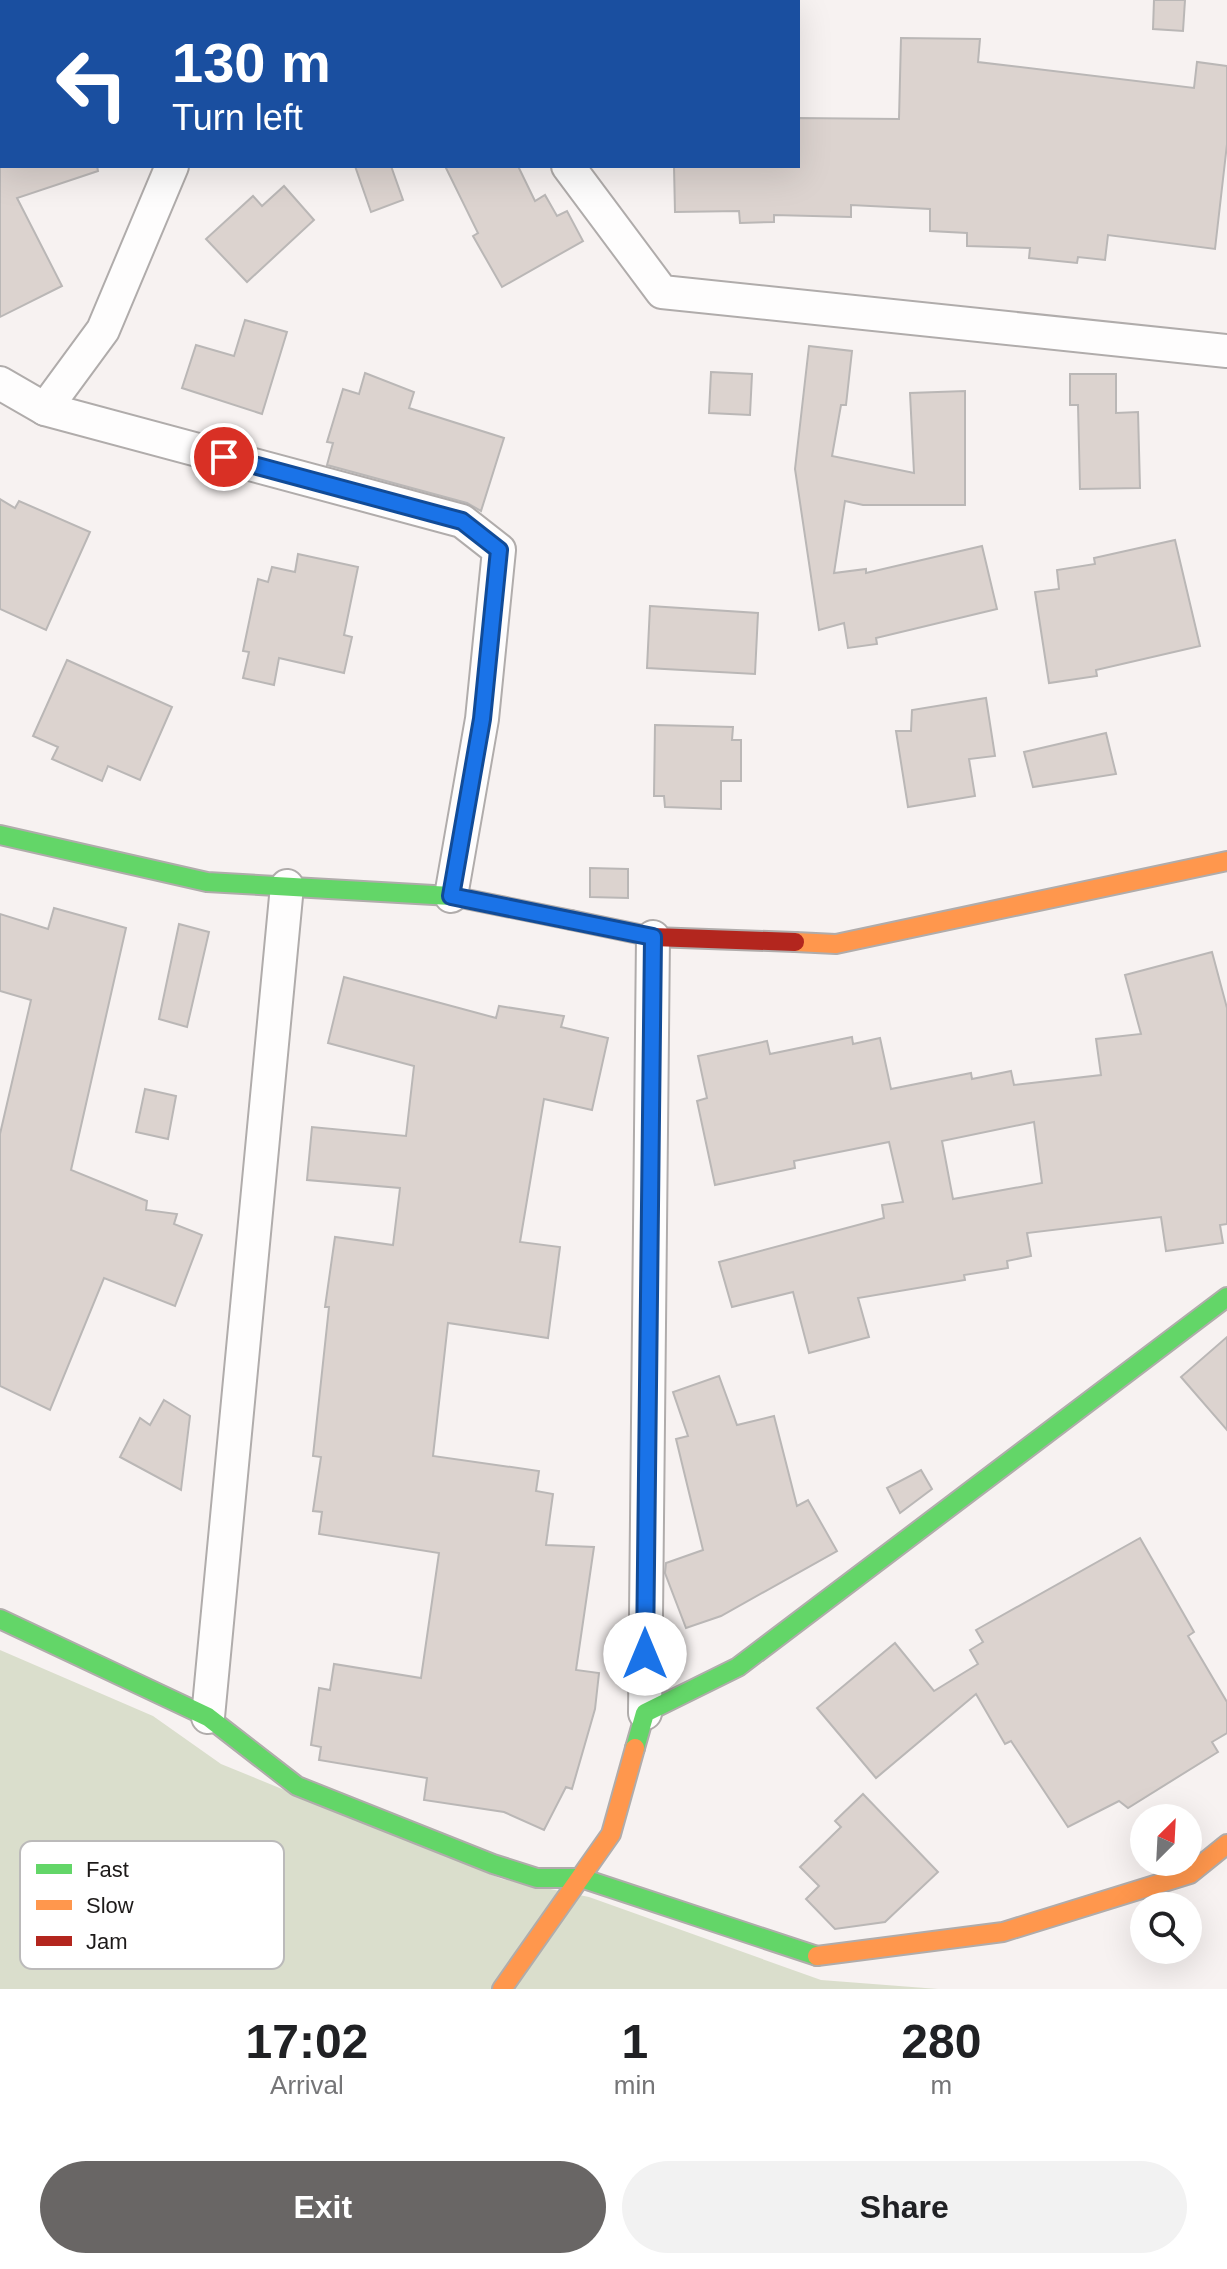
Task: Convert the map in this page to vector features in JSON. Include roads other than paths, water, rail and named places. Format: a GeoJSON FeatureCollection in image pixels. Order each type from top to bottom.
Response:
{"type":"FeatureCollection","features":[{"type":"Feature","properties":{"kind":"street"},"geometry":{"type":"LineString","coordinates":[[45,409],[103,330],[171,168]]}},
{"type":"Feature","properties":{"kind":"street"},"geometry":{"type":"LineString","coordinates":[[569,168],[662,292],[1227,351]]}},
{"type":"Feature","properties":{"kind":"street"},"geometry":{"type":"LineString","coordinates":[[0,383],[45,409],[462,521],[499,550],[482,719],[451,896]]}},
{"type":"Feature","properties":{"kind":"street"},"geometry":{"type":"LineString","coordinates":[[0,835],[207,882],[451,896],[653,937],[836,944],[1227,861]]}},
{"type":"Feature","properties":{"kind":"street"},"geometry":{"type":"LineString","coordinates":[[208,1717],[287,886]]}},
{"type":"Feature","properties":{"kind":"street"},"geometry":{"type":"LineString","coordinates":[[502,1989],[611,1834],[645,1713],[653,937]]}},
{"type":"Feature","properties":{"kind":"street"},"geometry":{"type":"LineString","coordinates":[[645,1713],[738,1667],[1227,1297]]}},
{"type":"Feature","properties":{"kind":"street"},"geometry":{"type":"LineString","coordinates":[[0,1619],[208,1717],[297,1786],[537,1878],[581,1878],[813,1957],[1003,1932],[1190,1874],[1227,1844]]}}]}
